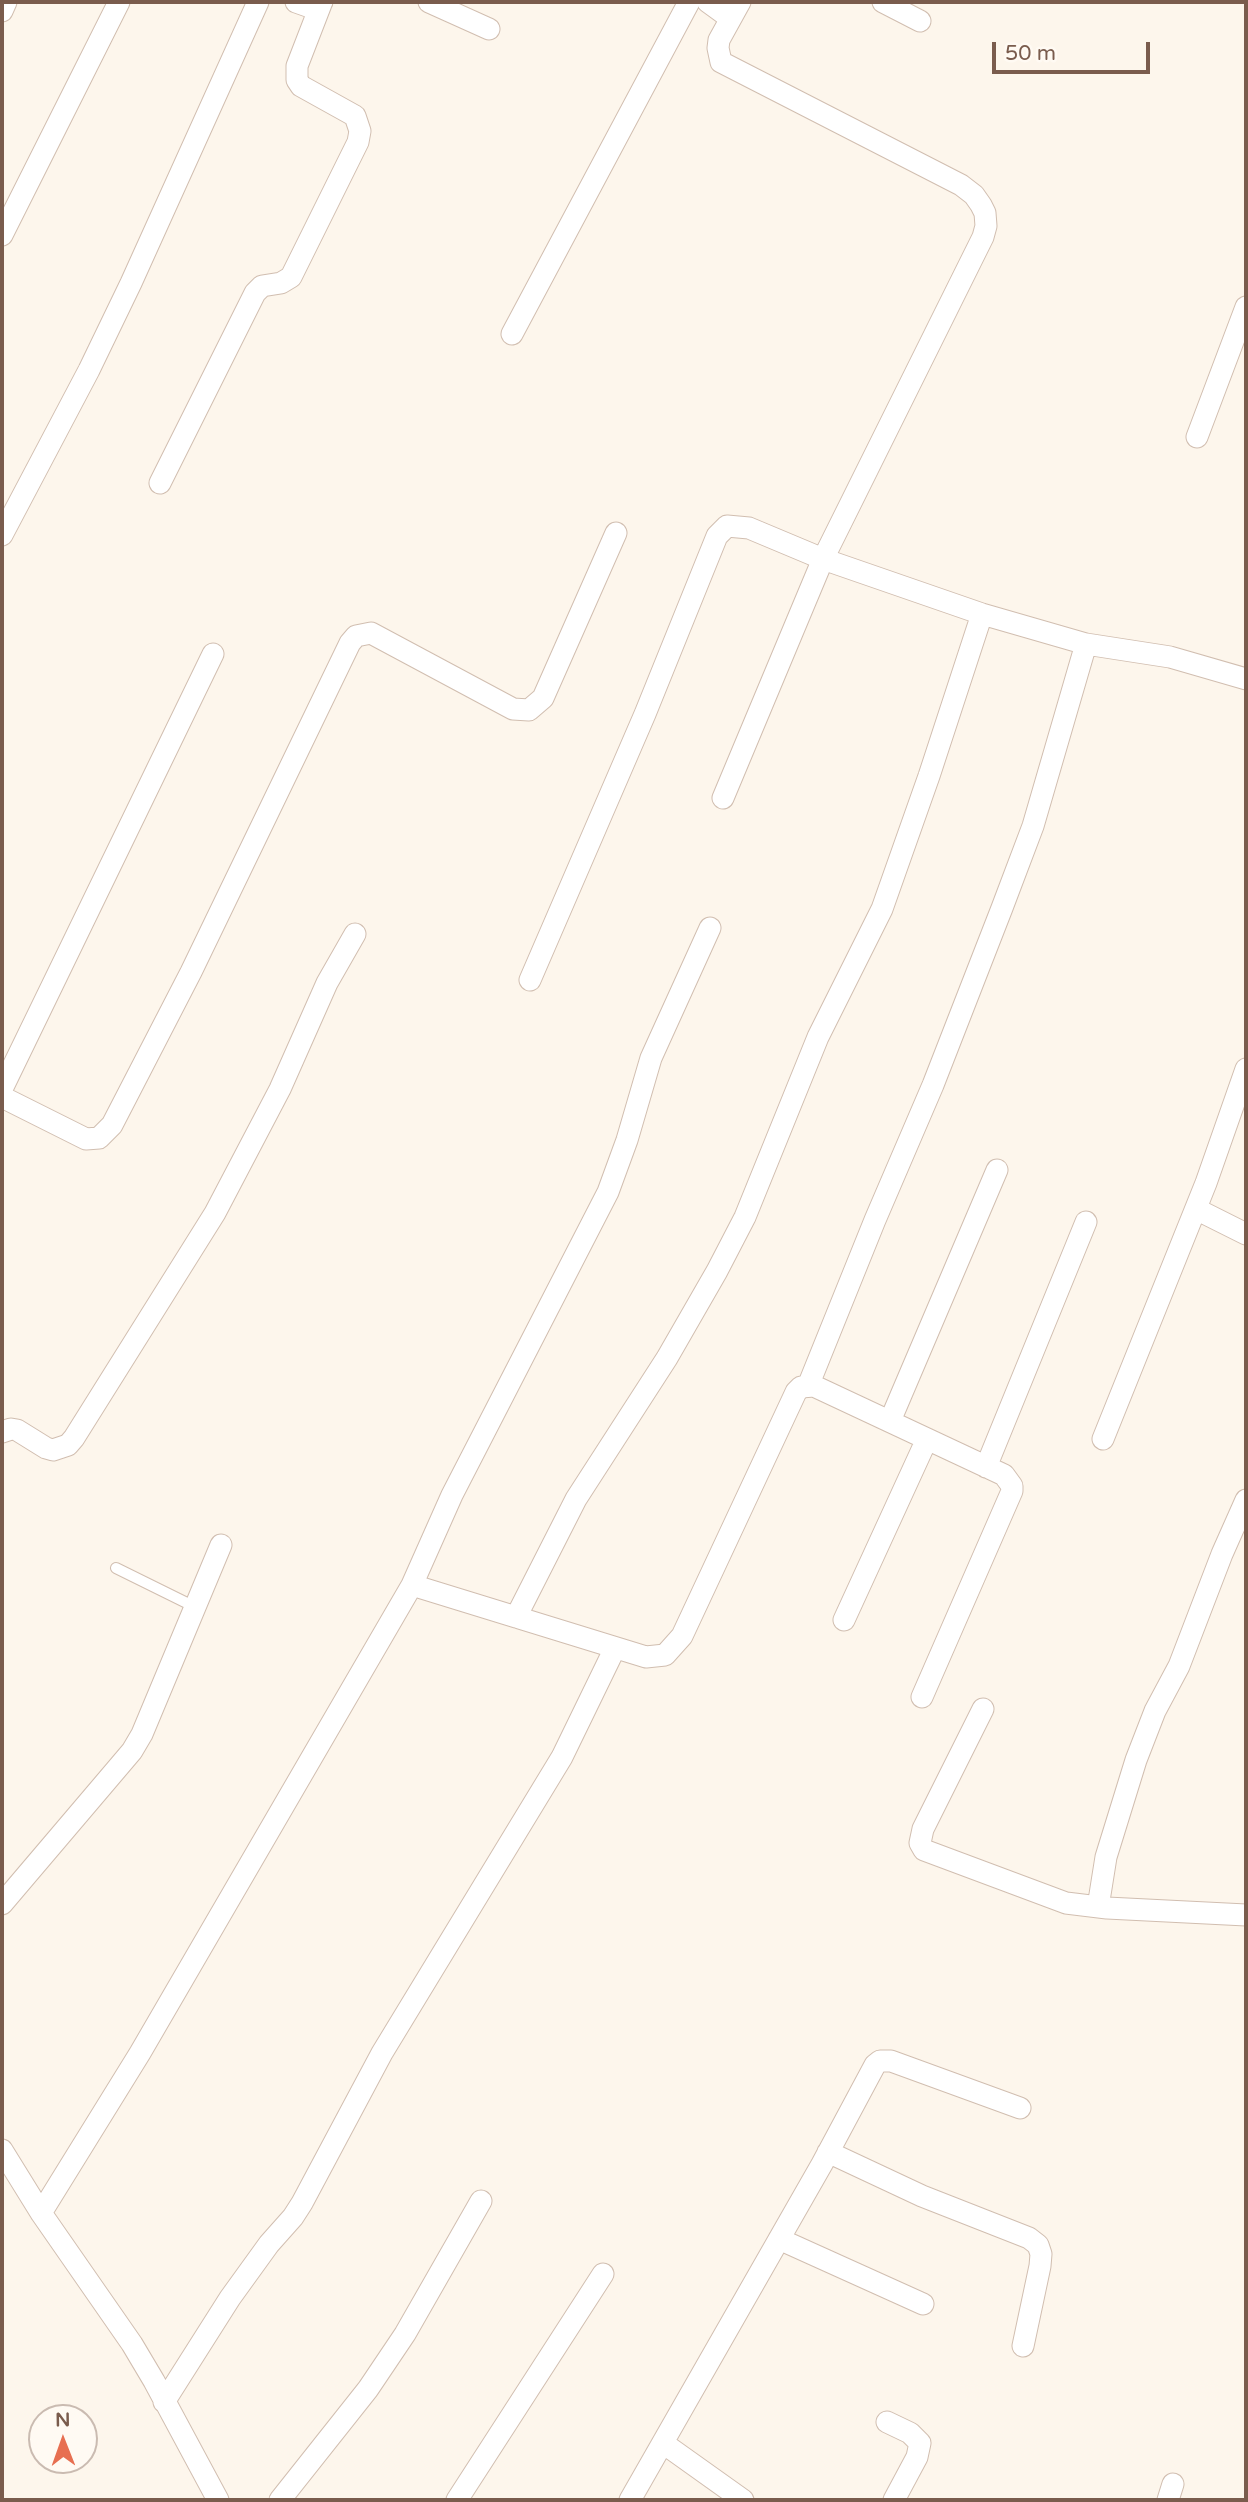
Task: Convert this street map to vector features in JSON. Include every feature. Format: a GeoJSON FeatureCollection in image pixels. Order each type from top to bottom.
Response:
{"type":"FeatureCollection","features":[{"type":"Feature","properties":{"kind":"street"},"geometry":{"type":"LineString","coordinates":[[2,10],[6,2]]}},
{"type":"Feature","properties":{"kind":"street"},"geometry":{"type":"LineString","coordinates":[[2,235],[119,2]]}},
{"type":"Feature","properties":{"kind":"street"},"geometry":{"type":"LineString","coordinates":[[2,535],[89,370],[131,283],[258,2]]}},
{"type":"Feature","properties":{"kind":"street"},"geometry":{"type":"LineString","coordinates":[[296,2],[313,8],[322,3]]}},
{"type":"Feature","properties":{"kind":"street"},"geometry":{"type":"LineString","coordinates":[[429,2],[489,29]]}},
{"type":"Feature","properties":{"kind":"street"},"geometry":{"type":"LineString","coordinates":[[512,334],[689,2]]}},
{"type":"Feature","properties":{"kind":"street"},"geometry":{"type":"LineString","coordinates":[[708,2],[735,10],[718,48],[722,62],[961,185],[974,195],[985,213],[983,237],[823,559],[723,798]]}},
{"type":"Feature","properties":{"kind":"street"},"geometry":{"type":"LineString","coordinates":[[883,2],[920,21]]}},
{"type":"Feature","properties":{"kind":"street"},"geometry":{"type":"LineString","coordinates":[[160,483],[255,293],[262,286],[281,283],[291,277],[358,142],[360,131],[355,116],[301,86],[297,80],[297,66],[322,3]]}},
{"type":"Feature","properties":{"kind":"street"},"geometry":{"type":"LineString","coordinates":[[1198,437],[1246,307]]}},
{"type":"Feature","properties":{"kind":"street"},"geometry":{"type":"LineString","coordinates":[[530,980],[645,714],[717,536],[727,526],[738,526],[768,535],[823,559],[982,614],[1086,644],[1170,657],[1246,679]]}},
{"type":"Feature","properties":{"kind":"street"},"geometry":{"type":"LineString","coordinates":[[2,1097],[86,1139],[99,1138],[112,1125],[191,972],[350,643],[356,636],[371,634],[513,709],[528,710],[543,698],[617,533]]}},
{"type":"Feature","properties":{"kind":"street"},"geometry":{"type":"LineString","coordinates":[[516,1617],[576,1499],[667,1358],[745,1217],[818,1037],[882,909],[982,614]]}},
{"type":"Feature","properties":{"kind":"street"},"geometry":{"type":"LineString","coordinates":[[808,1385],[933,1084],[1015,873],[1032,826],[1086,644]]}},
{"type":"Feature","properties":{"kind":"street"},"geometry":{"type":"LineString","coordinates":[[2,1089],[214,654]]}},
{"type":"Feature","properties":{"kind":"street"},"geometry":{"type":"LineString","coordinates":[[41,2213],[140,2053],[412,1585],[452,1495],[608,1192],[627,1140],[651,1058],[709,928]]}},
{"type":"Feature","properties":{"kind":"street"},"geometry":{"type":"LineString","coordinates":[[2,1432],[17,1430],[54,1450],[68,1446],[74,1438],[215,1213],[280,1088],[327,983],[355,934]]}},
{"type":"Feature","properties":{"kind":"street"},"geometry":{"type":"LineString","coordinates":[[1103,1439],[1196,1209],[1246,1069]]}},
{"type":"Feature","properties":{"kind":"street"},"geometry":{"type":"LineString","coordinates":[[890,1421],[997,1170]]}},
{"type":"Feature","properties":{"kind":"street"},"geometry":{"type":"LineString","coordinates":[[1196,1209],[1246,1234]]}},
{"type":"Feature","properties":{"kind":"street"},"geometry":{"type":"LineString","coordinates":[[986,1466],[1086,1222]]}},
{"type":"Feature","properties":{"kind":"street"},"geometry":{"type":"LineString","coordinates":[[412,1585],[646,1657],[657,1658],[665,1655],[682,1636],[796,1392],[808,1385],[822,1389],[986,1466],[1009,1480],[1012,1491],[922,1697]]}},
{"type":"Feature","properties":{"kind":"street"},"geometry":{"type":"LineString","coordinates":[[844,1620],[927,1439]]}},
{"type":"Feature","properties":{"kind":"street"},"geometry":{"type":"LineString","coordinates":[[1098,1907],[1106,1857],[1136,1760],[1155,1711],[1179,1666],[1246,1500]]}},
{"type":"Feature","properties":{"kind":"street"},"geometry":{"type":"LineString","coordinates":[[2,1904],[132,1751],[142,1734],[221,1545]]}},
{"type":"Feature","properties":{"kind":"street"},"geometry":{"type":"LineString","coordinates":[[164,2402],[230,2298],[302,2203],[382,2053],[562,1757],[615,1648]]}},
{"type":"Feature","properties":{"kind":"street"},"geometry":{"type":"LineString","coordinates":[[983,1709],[923,1829],[920,1843],[924,1850],[931,1855],[1066,1903],[1246,1915]]}},
{"type":"Feature","properties":{"kind":"street"},"geometry":{"type":"LineString","coordinates":[[630,2500],[828,2152],[872,2069],[880,2061],[891,2061],[1020,2108]]}},
{"type":"Feature","properties":{"kind":"street"},"geometry":{"type":"LineString","coordinates":[[2,2150],[41,2213],[132,2344],[218,2500]]}},
{"type":"Feature","properties":{"kind":"street"},"geometry":{"type":"LineString","coordinates":[[828,2152],[922,2196],[1029,2238],[1038,2245],[1041,2254],[1040,2266],[1023,2346]]}},
{"type":"Feature","properties":{"kind":"street"},"geometry":{"type":"LineString","coordinates":[[280,2500],[368,2389],[398,2345],[481,2201]]}},
{"type":"Feature","properties":{"kind":"street"},"geometry":{"type":"LineString","coordinates":[[779,2239],[923,2304]]}},
{"type":"Feature","properties":{"kind":"street"},"geometry":{"type":"LineString","coordinates":[[457,2500],[603,2274]]}},
{"type":"Feature","properties":{"kind":"street"},"geometry":{"type":"LineString","coordinates":[[887,2422],[910,2433],[919,2443],[917,2457],[894,2500]]}},
{"type":"Feature","properties":{"kind":"street"},"geometry":{"type":"LineString","coordinates":[[663,2443],[743,2500]]}},
{"type":"Feature","properties":{"kind":"lane"},"geometry":{"type":"LineString","coordinates":[[116,1568],[195,1607]]}}]}
